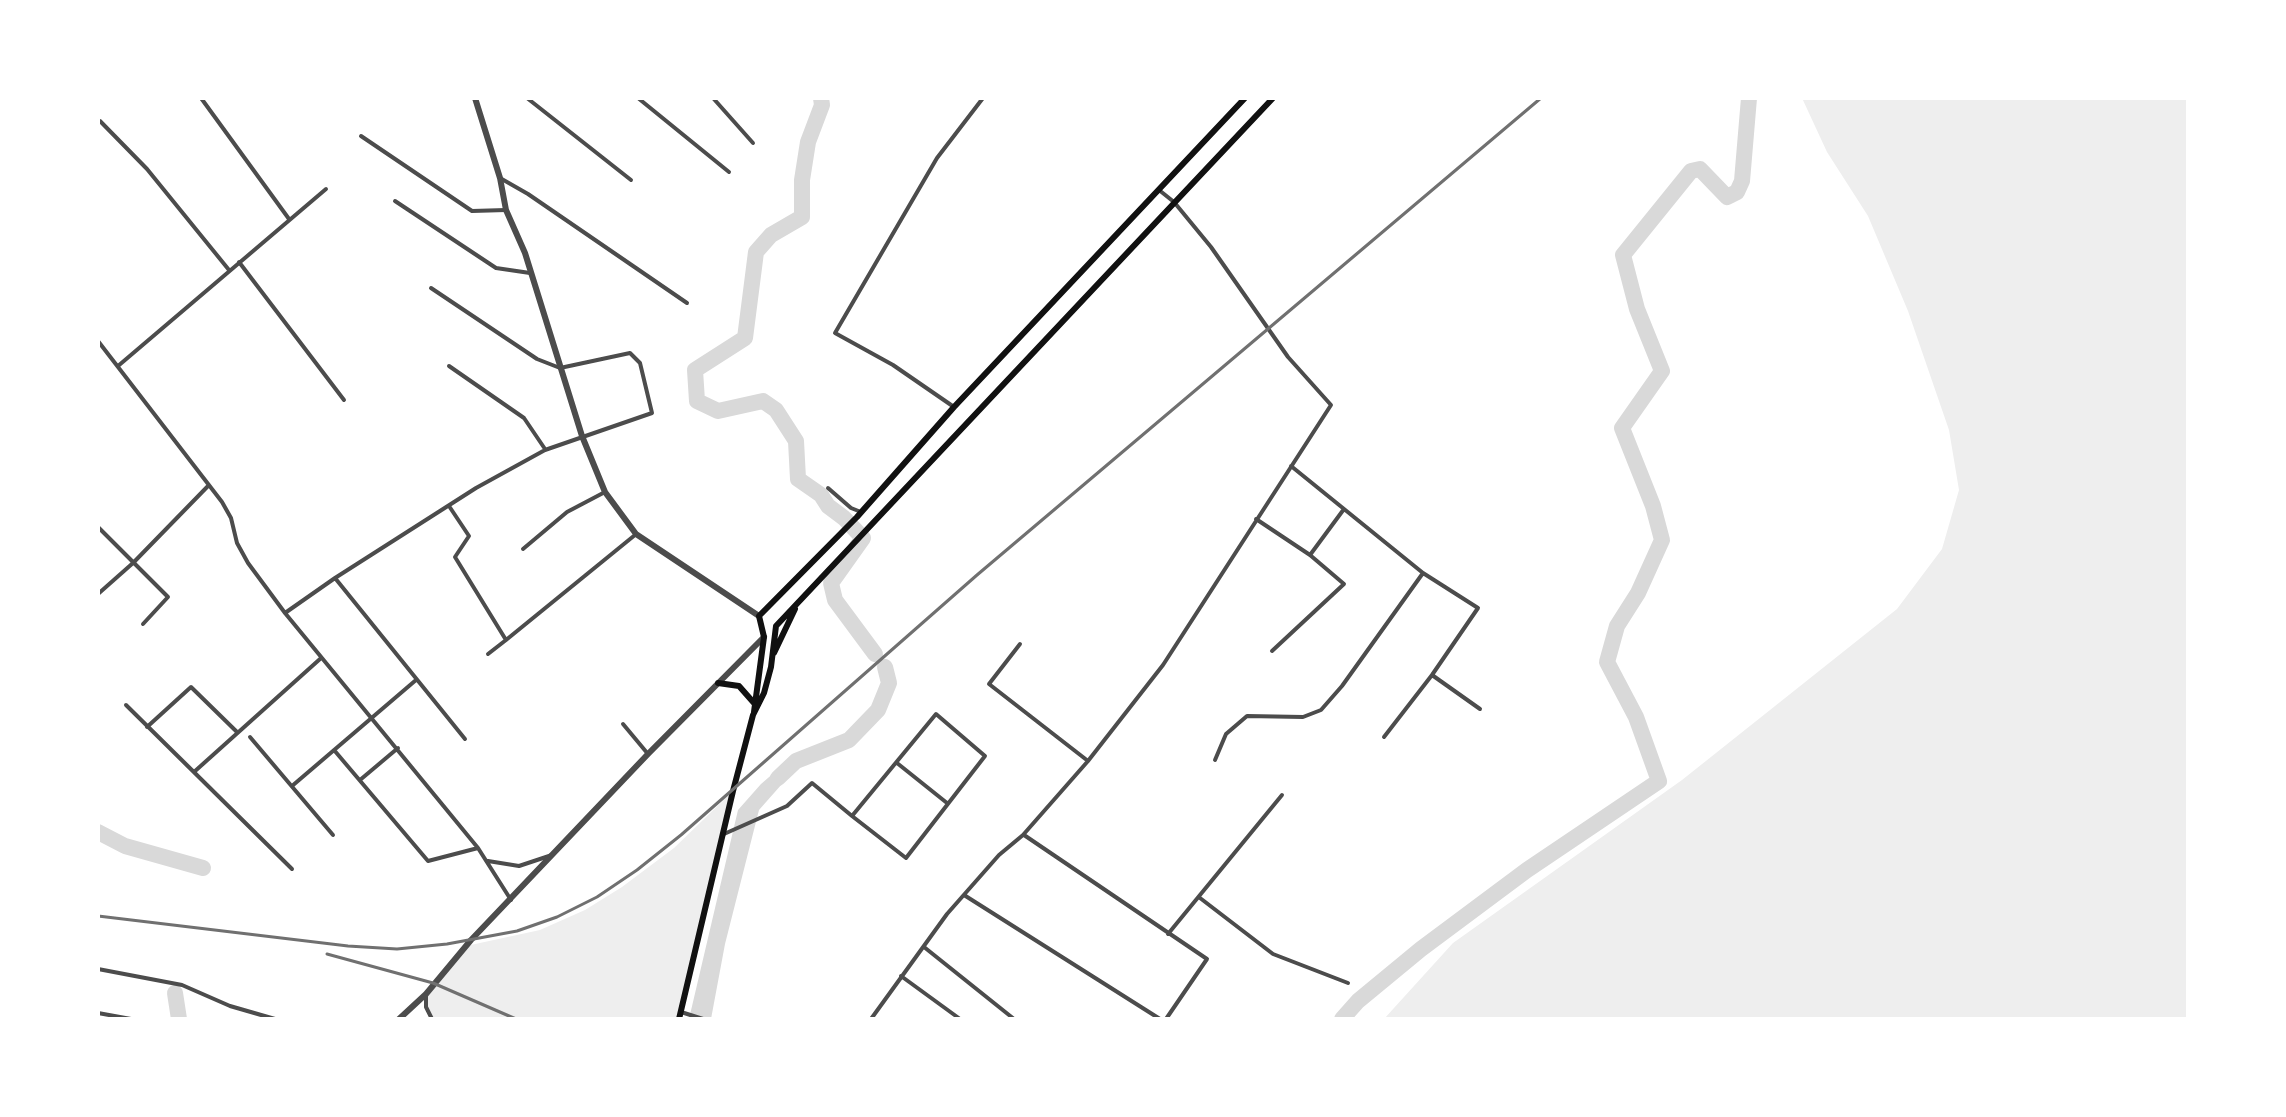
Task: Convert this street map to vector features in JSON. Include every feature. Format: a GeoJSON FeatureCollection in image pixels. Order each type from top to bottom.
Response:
{"type":"FeatureCollection","features":[{"type":"Feature","properties":{"kind":"main road"},"geometry":{"type":"LineString","coordinates":[[753,715],[764,693],[776,626],[1273,98]]}},
{"type":"Feature","properties":{"kind":"main road"},"geometry":{"type":"LineString","coordinates":[[683,1015],[753,715],[764,637],[759,616],[859,514],[954,407],[1243,99]]}},
{"type":"Feature","properties":{"kind":"main road"},"geometry":{"type":"LineString","coordinates":[[773,656],[798,602]]}},
{"type":"Feature","properties":{"kind":"main road"},"geometry":{"type":"LineString","coordinates":[[718,683],[739,686],[754,703]]}},
{"type":"Feature","properties":{"kind":"street"},"geometry":{"type":"LineString","coordinates":[[201,98],[289,219]]}},
{"type":"Feature","properties":{"kind":"street"},"geometry":{"type":"LineString","coordinates":[[475,98],[500,178],[506,210],[525,253],[582,436],[605,492],[636,534],[759,616]]}},
{"type":"Feature","properties":{"kind":"street"},"geometry":{"type":"LineString","coordinates":[[527,98],[631,180]]}},
{"type":"Feature","properties":{"kind":"street"},"geometry":{"type":"LineString","coordinates":[[638,98],[729,172]]}},
{"type":"Feature","properties":{"kind":"street"},"geometry":{"type":"LineString","coordinates":[[713,98],[753,143]]}},
{"type":"Feature","properties":{"kind":"street"},"geometry":{"type":"LineString","coordinates":[[954,407],[893,365],[835,333],[937,158],[983,98]]}},
{"type":"Feature","properties":{"kind":"street"},"geometry":{"type":"LineString","coordinates":[[100,121],[155,178],[229,270]]}},
{"type":"Feature","properties":{"kind":"street"},"geometry":{"type":"LineString","coordinates":[[361,136],[472,211],[506,210]]}},
{"type":"Feature","properties":{"kind":"street"},"geometry":{"type":"LineString","coordinates":[[500,178],[687,303]]}},
{"type":"Feature","properties":{"kind":"street"},"geometry":{"type":"LineString","coordinates":[[118,366],[326,189]]}},
{"type":"Feature","properties":{"kind":"street"},"geometry":{"type":"LineString","coordinates":[[871,1019],[964,895],[999,855],[1023,835],[1088,761],[1163,665],[1331,405],[1288,357],[1211,247],[1174,202],[1158,189]]}},
{"type":"Feature","properties":{"kind":"street"},"geometry":{"type":"LineString","coordinates":[[395,201],[496,268],[530,273]]}},
{"type":"Feature","properties":{"kind":"street"},"geometry":{"type":"LineString","coordinates":[[239,262],[344,400]]}},
{"type":"Feature","properties":{"kind":"street"},"geometry":{"type":"LineString","coordinates":[[285,613],[449,506],[545,450],[652,413],[640,363],[630,353],[560,368],[537,359],[431,288]]}},
{"type":"Feature","properties":{"kind":"street"},"geometry":{"type":"LineString","coordinates":[[98,341],[209,485],[231,518],[237,543],[248,563],[320,659],[398,748],[478,848],[511,900]]}},
{"type":"Feature","properties":{"kind":"street"},"geometry":{"type":"LineString","coordinates":[[449,366],[524,418],[545,450]]}},
{"type":"Feature","properties":{"kind":"street"},"geometry":{"type":"LineString","coordinates":[[1291,466],[1423,573],[1478,608],[1384,737]]}},
{"type":"Feature","properties":{"kind":"street"},"geometry":{"type":"LineString","coordinates":[[98,594],[133,563],[209,485]]}},
{"type":"Feature","properties":{"kind":"street"},"geometry":{"type":"LineString","coordinates":[[828,488],[859,514]]}},
{"type":"Feature","properties":{"kind":"street"},"geometry":{"type":"LineString","coordinates":[[523,549],[567,512],[605,492]]}},
{"type":"Feature","properties":{"kind":"street"},"geometry":{"type":"LineString","coordinates":[[449,506],[469,536],[455,557],[506,640]]}},
{"type":"Feature","properties":{"kind":"street"},"geometry":{"type":"LineString","coordinates":[[1310,555],[1345,508]]}},
{"type":"Feature","properties":{"kind":"street"},"geometry":{"type":"LineString","coordinates":[[1256,519],[1310,555],[1344,584],[1272,651]]}},
{"type":"Feature","properties":{"kind":"street"},"geometry":{"type":"LineString","coordinates":[[98,527],[168,597],[143,624]]}},
{"type":"Feature","properties":{"kind":"street"},"geometry":{"type":"LineString","coordinates":[[488,654],[636,534]]}},
{"type":"Feature","properties":{"kind":"street"},"geometry":{"type":"LineString","coordinates":[[1215,760],[1226,734],[1247,716],[1303,717],[1321,710],[1342,686],[1423,573]]}},
{"type":"Feature","properties":{"kind":"street"},"geometry":{"type":"LineString","coordinates":[[335,578],[465,739]]}},
{"type":"Feature","properties":{"kind":"street"},"geometry":{"type":"LineString","coordinates":[[399,1019],[426,994],[453,959],[648,754],[776,626]]}},
{"type":"Feature","properties":{"kind":"street"},"geometry":{"type":"LineString","coordinates":[[1020,644],[989,684],[1088,761]]}},
{"type":"Feature","properties":{"kind":"street"},"geometry":{"type":"LineString","coordinates":[[194,772],[320,659]]}},
{"type":"Feature","properties":{"kind":"street"},"geometry":{"type":"LineString","coordinates":[[1432,675],[1480,709]]}},
{"type":"Feature","properties":{"kind":"street"},"geometry":{"type":"LineString","coordinates":[[292,786],[416,680]]}},
{"type":"Feature","properties":{"kind":"street"},"geometry":{"type":"LineString","coordinates":[[147,727],[191,687],[237,732]]}},
{"type":"Feature","properties":{"kind":"street"},"geometry":{"type":"LineString","coordinates":[[126,705],[292,869]]}},
{"type":"Feature","properties":{"kind":"street"},"geometry":{"type":"LineString","coordinates":[[725,834],[787,806],[812,783],[852,816],[906,858],[985,756],[936,714],[852,816]]}},
{"type":"Feature","properties":{"kind":"street"},"geometry":{"type":"LineString","coordinates":[[623,724],[648,754]]}},
{"type":"Feature","properties":{"kind":"street"},"geometry":{"type":"LineString","coordinates":[[250,737],[333,835]]}},
{"type":"Feature","properties":{"kind":"street"},"geometry":{"type":"LineString","coordinates":[[360,780],[398,748]]}},
{"type":"Feature","properties":{"kind":"street"},"geometry":{"type":"LineString","coordinates":[[334,750],[428,861],[478,848]]}},
{"type":"Feature","properties":{"kind":"street"},"geometry":{"type":"LineString","coordinates":[[897,763],[947,803]]}},
{"type":"Feature","properties":{"kind":"street"},"geometry":{"type":"LineString","coordinates":[[1168,934],[1282,795]]}},
{"type":"Feature","properties":{"kind":"street"},"geometry":{"type":"LineString","coordinates":[[964,895],[1163,1019],[1207,959],[1023,835]]}},
{"type":"Feature","properties":{"kind":"street"},"geometry":{"type":"LineString","coordinates":[[488,861],[519,866],[556,853]]}},
{"type":"Feature","properties":{"kind":"street"},"geometry":{"type":"LineString","coordinates":[[1200,898],[1273,954],[1348,983]]}},
{"type":"Feature","properties":{"kind":"street"},"geometry":{"type":"LineString","coordinates":[[924,947],[1014,1019]]}},
{"type":"Feature","properties":{"kind":"street"},"geometry":{"type":"LineString","coordinates":[[98,969],[182,985],[230,1006],[275,1019]]}},
{"type":"Feature","properties":{"kind":"street"},"geometry":{"type":"LineString","coordinates":[[901,976],[960,1019]]}},
{"type":"Feature","properties":{"kind":"street"},"geometry":{"type":"LineString","coordinates":[[426,994],[426,1007],[432,1019]]}},
{"type":"Feature","properties":{"kind":"street"},"geometry":{"type":"LineString","coordinates":[[98,1013],[131,1019]]}},
{"type":"Feature","properties":{"kind":"street"},"geometry":{"type":"LineString","coordinates":[[683,1015],[703,1019]]}},
{"type":"Feature","properties":{"kind":"shaded area"},"geometry":{"type":"Polygon","coordinates":[[[1802,98],[2188,98],[2188,1019],[1384,1019],[1453,943],[1682,780],[1897,609],[1942,549],[1959,490],[1949,430],[1908,311],[1868,216],[1827,152],[1802,98]]]}},
{"type":"Feature","properties":{"kind":"shaded area"},"geometry":{"type":"Polygon","coordinates":[[[790,759],[797,767],[759,810],[725,944],[711,1019],[689,1019],[738,810],[761,784],[790,759]]]}},
{"type":"Feature","properties":{"kind":"shaded area"},"geometry":{"type":"Polygon","coordinates":[[[733,791],[679,1019],[432,1019],[426,994],[466,946],[540,930],[585,910],[674,848],[733,791]]]}},
{"type":"Feature","properties":{"kind":"waterway"},"geometry":{"type":"LineString","coordinates":[[821,98],[822,105],[808,142],[802,180],[802,217],[771,235],[756,252],[745,338],[695,370],[697,401],[718,411],[763,401],[776,410],[796,441],[798,479],[821,495],[828,506],[863,538],[831,583],[835,600],[875,654]]}},
{"type":"Feature","properties":{"kind":"waterway"},"geometry":{"type":"LineString","coordinates":[[1342,1019],[1358,1001],[1421,949],[1527,870],[1659,781],[1636,717],[1607,662],[1617,626],[1638,593],[1662,540],[1653,506],[1622,428],[1662,371],[1637,309],[1623,255],[1691,171],[1700,169],[1727,197],[1737,192],[1742,181],[1749,98]]}},
{"type":"Feature","properties":{"kind":"waterway"},"geometry":{"type":"LineString","coordinates":[[778,778],[796,761],[849,740],[878,710],[889,683],[885,667]]}},
{"type":"Feature","properties":{"kind":"waterway"},"geometry":{"type":"LineString","coordinates":[[98,832],[125,846],[203,868]]}},
{"type":"Feature","properties":{"kind":"waterway"},"geometry":{"type":"LineString","coordinates":[[175,993],[179,1019]]}},
{"type":"Feature","properties":{"kind":"railway"},"geometry":{"type":"LineString","coordinates":[[98,916],[397,949],[447,944],[517,931],[557,917],[597,897],[681,835],[977,575],[1541,98]]}},
{"type":"Feature","properties":{"kind":"railway"},"geometry":{"type":"LineString","coordinates":[[327,954],[433,983],[516,1019]]}}]}
